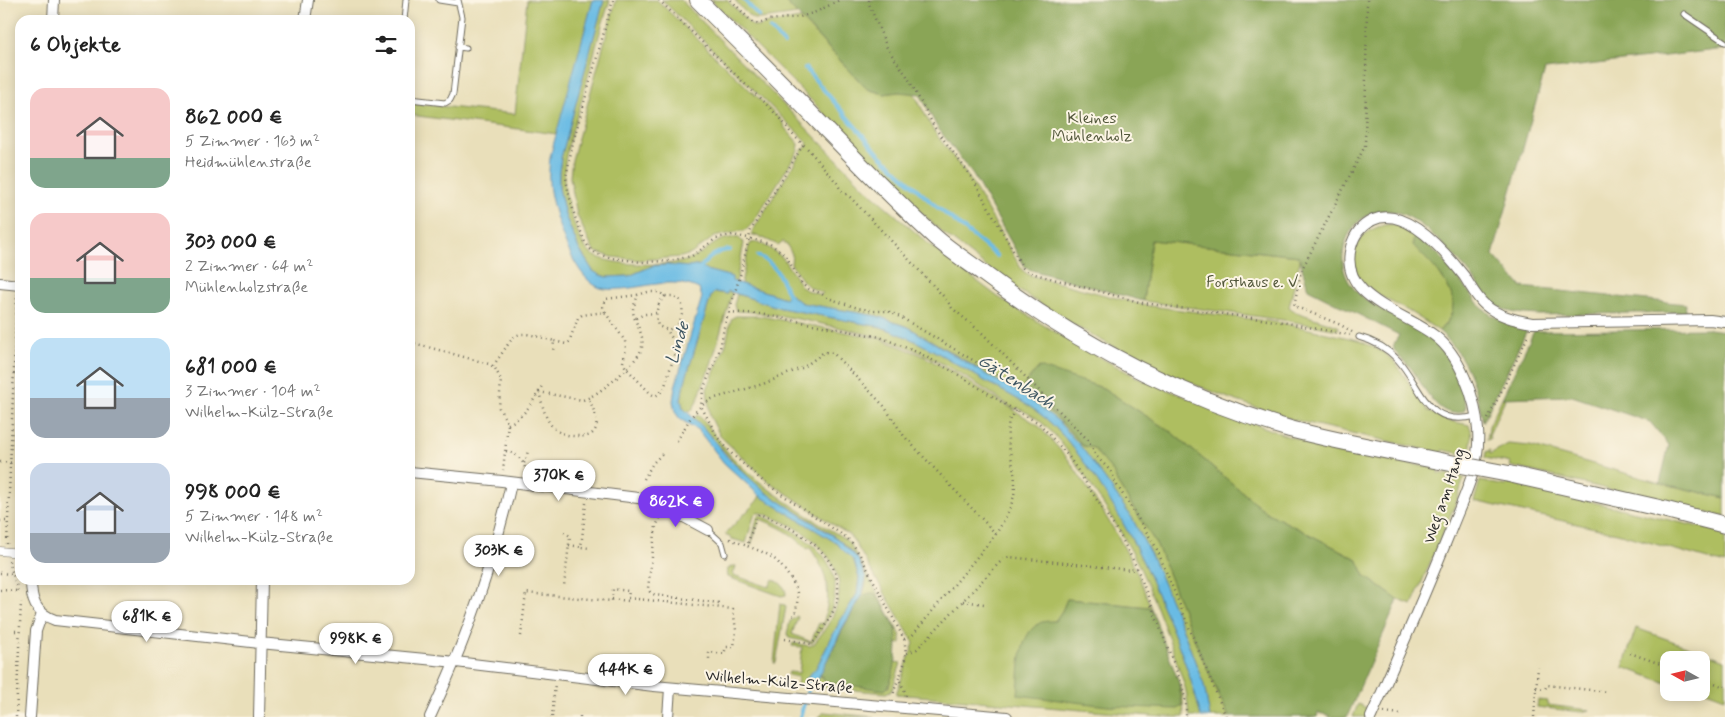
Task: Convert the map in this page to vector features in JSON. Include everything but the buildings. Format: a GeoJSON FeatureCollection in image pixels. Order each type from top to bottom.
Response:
{"type":"FeatureCollection","features":[{"type":"Feature","properties":{"kind":"main road"},"geometry":{"type":"LineString","coordinates":[[698,0],[870,176],[938,240],[1005,290],[1073,334],[1145,373],[1226,407],[1289,428],[1339,441],[1509,474],[1646,504],[1725,525]]}},
{"type":"Feature","properties":{"kind":"street"},"geometry":{"type":"LineString","coordinates":[[53,15],[54,0]]}},
{"type":"Feature","properties":{"kind":"street"},"geometry":{"type":"LineString","coordinates":[[306,15],[308,0]]}},
{"type":"Feature","properties":{"kind":"street","name":"Weg am Hang"},"geometry":{"type":"LineString","coordinates":[[1371,717],[1435,570],[1470,480],[1478,445],[1478,427],[1465,378],[1453,355],[1436,336],[1410,319],[1366,295],[1354,281],[1349,266],[1349,254],[1352,242],[1358,231],[1374,220],[1392,217],[1402,219],[1444,253],[1462,274],[1483,304],[1496,312],[1514,319],[1532,323],[1710,320],[1725,322]]}},
{"type":"Feature","properties":{"kind":"street"},"geometry":{"type":"LineString","coordinates":[[0,283],[15,285]]}},
{"type":"Feature","properties":{"kind":"street"},"geometry":{"type":"LineString","coordinates":[[415,473],[646,499],[708,530]]}},
{"type":"Feature","properties":{"kind":"street"},"geometry":{"type":"LineString","coordinates":[[430,717],[456,662],[494,552],[506,482]]}},
{"type":"Feature","properties":{"kind":"street"},"geometry":{"type":"LineString","coordinates":[[30,717],[36,631],[42,614],[32,598],[31,585]]}},
{"type":"Feature","properties":{"kind":"street"},"geometry":{"type":"LineString","coordinates":[[259,717],[262,585]]}},
{"type":"Feature","properties":{"kind":"street","name":"Wilhelm-Külz-Straße"},"geometry":{"type":"LineString","coordinates":[[42,614],[55,620],[260,643],[456,662],[670,688],[1007,717]]}},
{"type":"Feature","properties":{"kind":"street"},"geometry":{"type":"LineString","coordinates":[[668,717],[670,688]]}},
{"type":"Feature","properties":{"kind":"lane"},"geometry":{"type":"LineString","coordinates":[[404,15],[406,0]]}},
{"type":"Feature","properties":{"kind":"lane"},"geometry":{"type":"LineString","coordinates":[[415,100],[445,103],[454,94],[462,17],[458,1],[439,0]]}},
{"type":"Feature","properties":{"kind":"lane"},"geometry":{"type":"LineString","coordinates":[[1684,14],[1725,42]]}},
{"type":"Feature","properties":{"kind":"lane"},"geometry":{"type":"LineString","coordinates":[[458,47],[466,48]]}},
{"type":"Feature","properties":{"kind":"lane"},"geometry":{"type":"LineString","coordinates":[[1359,337],[1371,340],[1398,360],[1430,407],[1448,416],[1460,418],[1476,416]]}},
{"type":"Feature","properties":{"kind":"lane"},"geometry":{"type":"LineString","coordinates":[[708,530],[722,542],[725,554]]}},
{"type":"Feature","properties":{"kind":"path"},"geometry":{"type":"LineString","coordinates":[[613,0],[566,176],[575,216],[590,250],[612,258],[641,262],[675,260],[692,256],[714,240],[733,235],[770,244],[780,251],[802,284],[807,288],[836,301],[875,311],[888,311],[1018,388]]}},
{"type":"Feature","properties":{"kind":"path"},"geometry":{"type":"LineString","coordinates":[[659,0],[781,119],[791,133],[838,183],[840,189],[852,198],[945,298],[952,308],[982,333],[1088,440],[1098,458],[1114,476],[1115,482],[1156,547],[1226,717]]}},
{"type":"Feature","properties":{"kind":"path"},"geometry":{"type":"LineString","coordinates":[[731,0],[752,22],[759,24],[769,20],[800,17],[816,12],[840,0]]}},
{"type":"Feature","properties":{"kind":"path"},"geometry":{"type":"LineString","coordinates":[[869,0],[888,48],[907,76],[935,128],[971,176],[1023,268],[1031,273],[1143,303],[1282,322],[1359,337]]}},
{"type":"Feature","properties":{"kind":"path"},"geometry":{"type":"LineString","coordinates":[[1359,337],[1341,325],[1294,306],[1302,271],[1366,146],[1368,0]]}},
{"type":"Feature","properties":{"kind":"path"},"geometry":{"type":"LineString","coordinates":[[803,145],[751,230],[720,349],[703,390],[701,406],[718,438],[732,455],[766,483],[847,538],[860,554],[904,639],[907,652],[894,692],[892,708]]}},
{"type":"Feature","properties":{"kind":"path"},"geometry":{"type":"LineString","coordinates":[[665,296],[658,305],[656,313],[658,326],[668,330],[678,326],[683,308],[681,301],[672,296],[665,296],[659,292],[648,292],[606,299],[603,306],[605,312],[622,333],[625,340],[624,362],[626,368],[655,396],[664,389],[677,346],[676,341],[668,333],[668,330]]}},
{"type":"Feature","properties":{"kind":"path"},"geometry":{"type":"LineString","coordinates":[[538,392],[582,400],[589,399],[637,358],[643,340],[633,307],[638,299],[637,295]]}},
{"type":"Feature","properties":{"kind":"path"},"geometry":{"type":"LineString","coordinates":[[493,366],[508,343],[519,334],[527,333],[566,344],[569,342],[578,318],[582,315],[605,312]]}},
{"type":"Feature","properties":{"kind":"path"},"geometry":{"type":"LineString","coordinates":[[729,312],[760,314],[880,337],[919,353],[1039,423],[1069,457],[1121,537],[1137,568],[1182,685],[1186,704],[1186,717]]}},
{"type":"Feature","properties":{"kind":"path"},"geometry":{"type":"LineString","coordinates":[[636,318],[645,314],[656,313]]}},
{"type":"Feature","properties":{"kind":"path"},"geometry":{"type":"LineString","coordinates":[[1486,424],[1530,331]]}},
{"type":"Feature","properties":{"kind":"path"},"geometry":{"type":"LineString","coordinates":[[426,346],[428,341]]}},
{"type":"Feature","properties":{"kind":"path"},"geometry":{"type":"LineString","coordinates":[[553,352],[554,341]]}},
{"type":"Feature","properties":{"kind":"path"},"geometry":{"type":"LineString","coordinates":[[415,343],[493,366],[501,383],[499,408],[508,424],[506,482]]}},
{"type":"Feature","properties":{"kind":"path"},"geometry":{"type":"LineString","coordinates":[[15,351],[8,522],[3,552],[15,579]]}},
{"type":"Feature","properties":{"kind":"path"},"geometry":{"type":"LineString","coordinates":[[677,441],[686,424],[701,406],[720,397],[763,384],[804,367],[824,352],[833,353],[884,406],[904,436],[996,534]]}},
{"type":"Feature","properties":{"kind":"path"},"geometry":{"type":"LineString","coordinates":[[508,424],[519,418],[528,408],[542,386]]}},
{"type":"Feature","properties":{"kind":"path"},"geometry":{"type":"LineString","coordinates":[[538,392],[551,425],[569,436],[588,436],[596,428],[595,414],[589,399]]}},
{"type":"Feature","properties":{"kind":"path"},"geometry":{"type":"LineString","coordinates":[[904,639],[912,636],[996,534],[1005,518],[1014,495],[1015,475],[1009,440],[1009,425],[1011,417],[1016,411]]}},
{"type":"Feature","properties":{"kind":"path"},"geometry":{"type":"LineString","coordinates":[[524,463],[528,450]]}},
{"type":"Feature","properties":{"kind":"path"},"geometry":{"type":"LineString","coordinates":[[506,451],[518,456],[524,463],[526,472],[524,485]]}},
{"type":"Feature","properties":{"kind":"path"},"geometry":{"type":"LineString","coordinates":[[644,479],[653,463],[663,453]]}},
{"type":"Feature","properties":{"kind":"path"},"geometry":{"type":"LineString","coordinates":[[0,462],[15,462]]}},
{"type":"Feature","properties":{"kind":"path"},"geometry":{"type":"LineString","coordinates":[[581,547],[588,492]]}},
{"type":"Feature","properties":{"kind":"path"},"geometry":{"type":"LineString","coordinates":[[666,508],[656,526],[648,588],[652,594],[719,603]]}},
{"type":"Feature","properties":{"kind":"path"},"geometry":{"type":"LineString","coordinates":[[747,546],[756,517],[762,514],[798,532],[813,542],[825,555],[832,567],[837,580],[837,598],[835,607],[824,628],[812,644],[785,639]]}},
{"type":"Feature","properties":{"kind":"path"},"geometry":{"type":"LineString","coordinates":[[0,521],[8,522]]}},
{"type":"Feature","properties":{"kind":"path"},"geometry":{"type":"LineString","coordinates":[[564,532],[570,536],[564,584],[570,583]]}},
{"type":"Feature","properties":{"kind":"path"},"geometry":{"type":"LineString","coordinates":[[722,542],[728,539],[767,553],[777,560],[797,587],[797,604],[794,615],[789,618]]}},
{"type":"Feature","properties":{"kind":"path"},"geometry":{"type":"LineString","coordinates":[[569,545],[590,548]]}},
{"type":"Feature","properties":{"kind":"path"},"geometry":{"type":"LineString","coordinates":[[652,556],[657,556]]}},
{"type":"Feature","properties":{"kind":"path"},"geometry":{"type":"LineString","coordinates":[[907,652],[917,649],[1003,559],[1009,557],[1131,570],[1137,568]]}},
{"type":"Feature","properties":{"kind":"path"},"geometry":{"type":"LineString","coordinates":[[0,573],[13,574]]}},
{"type":"Feature","properties":{"kind":"path"},"geometry":{"type":"LineString","coordinates":[[0,590],[20,591],[18,585]]}},
{"type":"Feature","properties":{"kind":"path"},"geometry":{"type":"LineString","coordinates":[[522,636],[526,593],[612,602],[612,600],[628,601],[629,591],[613,589],[612,600]]}},
{"type":"Feature","properties":{"kind":"path"},"geometry":{"type":"LineString","coordinates":[[16,717],[22,597]]}},
{"type":"Feature","properties":{"kind":"path"},"geometry":{"type":"LineString","coordinates":[[628,598],[733,609],[736,630],[734,647],[726,647],[724,654],[709,652],[709,660]]}},
{"type":"Feature","properties":{"kind":"path"},"geometry":{"type":"LineString","coordinates":[[963,601],[984,604]]}},
{"type":"Feature","properties":{"kind":"path"},"geometry":{"type":"LineString","coordinates":[[14,631],[20,631]]}},
{"type":"Feature","properties":{"kind":"path"},"geometry":{"type":"LineString","coordinates":[[1630,653],[1660,664]]}},
{"type":"Feature","properties":{"kind":"path"},"geometry":{"type":"LineString","coordinates":[[1534,717],[1538,667]]}},
{"type":"Feature","properties":{"kind":"path"},"geometry":{"type":"LineString","coordinates":[[552,717],[556,674]]}},
{"type":"Feature","properties":{"kind":"path"},"geometry":{"type":"LineString","coordinates":[[899,679],[906,694],[904,709]]}},
{"type":"Feature","properties":{"kind":"path"},"geometry":{"type":"LineString","coordinates":[[1710,681],[1725,687]]}},
{"type":"Feature","properties":{"kind":"path"},"geometry":{"type":"LineString","coordinates":[[1536,688],[1546,689],[1547,685],[1608,692]]}},
{"type":"Feature","properties":{"kind":"path"},"geometry":{"type":"LineString","coordinates":[[580,712],[580,717]]}},
{"type":"Feature","properties":{"kind":"green space"},"geometry":{"type":"Polygon","coordinates":[[[527,0],[593,0],[557,134],[415,116],[415,104],[515,114],[527,0]]]}},
{"type":"Feature","properties":{"kind":"green space"},"geometry":{"type":"Polygon","coordinates":[[[604,0],[610,0],[570,137],[564,166],[566,194],[579,237],[588,251],[598,257],[620,263],[633,264],[683,261],[695,257],[724,239],[739,238],[744,243],[736,282],[731,281],[732,277],[706,270],[700,265],[689,267],[652,266],[629,276],[607,277],[593,271],[579,249],[565,215],[559,188],[559,172],[561,158],[604,0]]]}},
{"type":"Feature","properties":{"kind":"green space"},"geometry":{"type":"Polygon","coordinates":[[[616,0],[657,0],[781,120],[785,128],[799,144],[798,151],[752,224],[746,230],[714,237],[691,254],[681,257],[640,260],[612,257],[596,252],[592,248],[577,215],[570,177],[572,160],[616,0]]]}},
{"type":"Feature","properties":{"kind":"green space"},"geometry":{"type":"Polygon","coordinates":[[[662,0],[681,0],[866,189],[932,247],[998,297],[1071,342],[1142,380],[1287,436],[1337,450],[1438,469],[1438,473],[1464,478],[1457,500],[1412,605],[1398,600],[1365,576],[1357,559],[1266,512],[1171,432],[1103,388],[1039,368],[1021,390],[1057,417],[1083,446],[1094,448],[1113,472],[1117,482],[1157,545],[1198,648],[1229,717],[1210,717],[1204,685],[1180,622],[1153,559],[1132,518],[1082,448],[1057,420],[963,359],[908,327],[877,316],[802,303],[793,297],[787,296],[785,298],[741,284],[749,246],[751,243],[758,242],[783,258],[801,286],[806,290],[821,295],[823,293],[809,287],[803,281],[791,264],[792,254],[783,241],[778,245],[757,235],[751,236],[808,143],[662,0]]]}},
{"type":"Feature","properties":{"kind":"green space"},"geometry":{"type":"Polygon","coordinates":[[[711,0],[727,0],[751,25],[757,27],[769,23],[801,19],[867,89],[884,94],[898,92],[914,93],[933,130],[969,178],[1022,270],[1029,275],[1143,305],[1282,323],[1358,340],[1383,352],[1395,362],[1428,411],[1446,420],[1469,425],[1472,436],[1469,455],[1442,450],[1441,453],[1294,420],[1231,399],[1151,367],[1077,327],[1007,283],[943,233],[877,171],[818,107],[711,0]]]}},
{"type":"Feature","properties":{"kind":"green space"},"geometry":{"type":"Polygon","coordinates":[[[735,0],[784,0],[797,14],[754,19],[735,0]]]}},
{"type":"Feature","properties":{"kind":"green space","name":"Kleines Mühlenholz"},"geometry":{"type":"Polygon","coordinates":[[[784,0],[1725,0],[1725,49],[1545,70],[1493,255],[1522,287],[1686,304],[1685,312],[1539,315],[1508,311],[1490,301],[1472,276],[1452,254],[1414,220],[1400,213],[1390,211],[1375,212],[1365,216],[1357,223],[1346,241],[1343,261],[1347,278],[1356,291],[1370,302],[1418,330],[1439,347],[1454,371],[1466,406],[1464,411],[1455,413],[1446,411],[1432,399],[1410,367],[1397,354],[1394,346],[1399,335],[1308,289],[1299,256],[1151,240],[1143,301],[1031,270],[1025,267],[973,175],[937,127],[920,94],[898,92],[884,94],[867,89],[784,0]]]}},
{"type":"Feature","properties":{"kind":"green space"},"geometry":{"type":"Polygon","coordinates":[[[1390,224],[1400,226],[1417,235],[1414,240],[1439,272],[1450,290],[1453,299],[1452,311],[1448,320],[1439,331],[1414,314],[1368,288],[1355,270],[1353,259],[1356,246],[1362,237],[1370,230],[1390,224]]]}},
{"type":"Feature","properties":{"kind":"green space"},"geometry":{"type":"Polygon","coordinates":[[[1417,235],[1441,257],[1481,307],[1493,316],[1527,330],[1483,422],[1470,375],[1461,357],[1439,331],[1445,325],[1453,309],[1449,288],[1436,269],[1413,245],[1413,240],[1417,235]]]}},
{"type":"Feature","properties":{"kind":"green space","name":"Forsthaus e. V."},"geometry":{"type":"Polygon","coordinates":[[[1151,240],[1299,256],[1300,261],[1289,307],[1296,312],[1338,326],[1338,330],[1283,320],[1143,301],[1151,240]]]}},
{"type":"Feature","properties":{"kind":"green space"},"geometry":{"type":"Polygon","coordinates":[[[728,291],[732,293],[710,368],[697,401],[691,411],[689,410],[687,413],[682,401],[683,388],[711,296],[715,292],[727,294],[728,291]]]}},
{"type":"Feature","properties":{"kind":"green space"},"geometry":{"type":"Polygon","coordinates":[[[737,294],[781,308],[881,327],[895,332],[947,358],[1021,401],[1054,426],[1075,450],[1104,492],[1139,553],[1189,673],[1201,717],[1190,717],[1185,688],[1174,654],[1139,566],[1114,521],[1086,478],[1048,428],[1033,416],[1018,408],[1014,409],[944,364],[908,347],[853,331],[784,316],[736,311],[734,305],[737,294]]]}},
{"type":"Feature","properties":{"kind":"green space"},"geometry":{"type":"Polygon","coordinates":[[[736,316],[760,316],[878,338],[919,354],[953,372],[1038,425],[1069,460],[1102,510],[1137,572],[1153,613],[1149,607],[1067,599],[1055,621],[1040,623],[1182,706],[1179,683],[1183,696],[1184,717],[1163,717],[896,694],[914,643],[854,541],[849,535],[768,481],[720,436],[710,416],[707,389],[726,344],[730,323],[732,318],[736,316]]]}},
{"type":"Feature","properties":{"kind":"green space"},"geometry":{"type":"Polygon","coordinates":[[[1709,329],[1725,331],[1725,498],[1660,483],[1669,445],[1650,422],[1572,396],[1502,398],[1534,331],[1709,329]]]}},
{"type":"Feature","properties":{"kind":"green space"},"geometry":{"type":"Polygon","coordinates":[[[1039,367],[1103,388],[1171,432],[1266,512],[1357,559],[1365,576],[1398,600],[1347,717],[1329,717],[1329,715],[1318,713],[1317,717],[1229,717],[1198,648],[1157,545],[1117,482],[1113,472],[1094,448],[1083,446],[1057,417],[1021,390],[1039,367]]]}},
{"type":"Feature","properties":{"kind":"green space"},"geometry":{"type":"Polygon","coordinates":[[[1502,398],[1505,399],[1489,435],[1490,439],[1487,440],[1489,426],[1502,398]]]}},
{"type":"Feature","properties":{"kind":"green space"},"geometry":{"type":"Polygon","coordinates":[[[697,415],[704,421],[731,456],[757,480],[850,544],[900,634],[901,643],[897,644],[896,629],[870,593],[862,596],[866,585],[866,578],[860,564],[850,551],[822,528],[776,499],[754,482],[694,419],[697,415]]]}},
{"type":"Feature","properties":{"kind":"green space"},"geometry":{"type":"Polygon","coordinates":[[[1508,444],[1530,446],[1660,483],[1725,498],[1725,517],[1510,466],[1511,463],[1485,458],[1486,452],[1490,450],[1490,454],[1508,444]]]}},
{"type":"Feature","properties":{"kind":"green space"},"geometry":{"type":"Polygon","coordinates":[[[1480,481],[1506,486],[1507,482],[1725,533],[1725,564],[1617,533],[1474,501],[1480,481]]]}},
{"type":"Feature","properties":{"kind":"green space"},"geometry":{"type":"Polygon","coordinates":[[[760,496],[835,542],[854,561],[859,578],[857,594],[839,623],[816,668],[804,681],[803,686],[797,686],[798,677],[788,675],[789,672],[799,673],[802,647],[792,646],[793,643],[810,646],[814,644],[833,615],[839,593],[839,582],[831,562],[818,545],[801,531],[782,521],[762,513],[757,513],[754,516],[746,543],[732,539],[725,534],[760,496]]]}},
{"type":"Feature","properties":{"kind":"green space"},"geometry":{"type":"Polygon","coordinates":[[[760,515],[803,537],[818,550],[829,564],[835,581],[834,599],[827,620],[812,643],[789,638],[787,634],[790,621],[797,616],[792,634],[811,642],[819,623],[823,624],[828,594],[821,566],[810,548],[807,549],[785,531],[760,519],[751,545],[757,518],[760,515]]]}},
{"type":"Feature","properties":{"kind":"green space"},"geometry":{"type":"Polygon","coordinates":[[[732,566],[736,566],[733,575],[769,587],[773,579],[784,587],[786,595],[781,596],[728,577],[727,570],[732,566]]]}},
{"type":"Feature","properties":{"kind":"green space"},"geometry":{"type":"Polygon","coordinates":[[[875,593],[889,615],[896,634],[896,661],[889,686],[885,690],[826,682],[820,674],[862,596],[875,593]]]}},
{"type":"Feature","properties":{"kind":"green space"},"geometry":{"type":"Polygon","coordinates":[[[1067,599],[1149,607],[1153,613],[1179,683],[1182,706],[1177,709],[1108,706],[1018,695],[1021,655],[1027,636],[1040,623],[1055,621],[1067,599]]]}},
{"type":"Feature","properties":{"kind":"green space"},"geometry":{"type":"Polygon","coordinates":[[[780,604],[786,607],[776,663],[774,663],[780,604]]]}},
{"type":"Feature","properties":{"kind":"green space"},"geometry":{"type":"Polygon","coordinates":[[[1636,628],[1700,651],[1660,651],[1660,681],[1623,667],[1636,628]]]}},
{"type":"Feature","properties":{"kind":"green space"},"geometry":{"type":"Polygon","coordinates":[[[1710,655],[1725,660],[1725,698],[1710,692],[1710,655]]]}},
{"type":"Feature","properties":{"kind":"green space"},"geometry":{"type":"Polygon","coordinates":[[[895,662],[901,663],[892,690],[886,693],[843,689],[837,686],[837,688],[814,687],[820,674],[821,677],[889,687],[895,662]]]}},
{"type":"Feature","properties":{"kind":"green space"},"geometry":{"type":"Polygon","coordinates":[[[1538,700],[1547,701],[1547,705],[1589,710],[1581,712],[1537,707],[1538,700]]]}},
{"type":"Feature","properties":{"kind":"green space"},"geometry":{"type":"Polygon","coordinates":[[[1358,704],[1369,709],[1365,717],[1353,717],[1358,704]]]}},
{"type":"Feature","properties":{"kind":"green space"},"geometry":{"type":"Polygon","coordinates":[[[824,712],[874,717],[819,717],[824,712]]]}},
{"type":"Feature","properties":{"kind":"water"},"geometry":{"type":"Polygon","coordinates":[[[593,0],[604,0],[561,158],[559,188],[565,215],[579,249],[593,271],[607,277],[629,276],[652,266],[689,267],[700,265],[706,270],[732,277],[732,281],[785,298],[788,292],[802,303],[877,316],[908,327],[992,378],[1021,393],[1057,420],[1082,448],[1132,518],[1153,559],[1180,622],[1204,685],[1210,717],[1201,717],[1189,673],[1173,631],[1146,569],[1122,522],[1085,463],[1054,426],[1038,412],[947,358],[895,332],[881,327],[781,308],[728,291],[727,294],[715,292],[711,296],[683,388],[681,400],[683,408],[702,426],[729,459],[764,491],[838,539],[858,559],[866,578],[862,596],[844,625],[814,687],[803,686],[804,681],[816,668],[839,623],[857,594],[859,578],[854,561],[835,542],[760,496],[724,463],[698,430],[680,419],[675,412],[673,401],[675,387],[702,297],[699,289],[676,283],[617,289],[605,289],[594,285],[584,276],[575,263],[556,216],[549,187],[550,157],[593,0]]]}},
{"type":"Feature","properties":{"kind":"waterway"},"geometry":{"type":"LineString","coordinates":[[744,0],[759,16]]}},
{"type":"Feature","properties":{"kind":"waterway"},"geometry":{"type":"LineString","coordinates":[[770,29],[784,44]]}},
{"type":"Feature","properties":{"kind":"waterway"},"geometry":{"type":"LineString","coordinates":[[805,68],[879,154],[931,202],[997,256]]}},
{"type":"Feature","properties":{"kind":"waterway"},"geometry":{"type":"LineString","coordinates":[[700,268],[713,255],[721,251],[730,250]]}},
{"type":"Feature","properties":{"kind":"waterway"},"geometry":{"type":"LineString","coordinates":[[758,256],[770,263],[774,268],[789,296]]}},
{"type":"Feature","properties":{"kind":"waterway","name":"Linde"},"geometry":{"type":"LineString","coordinates":[[800,717],[810,684]]}},
{"type":"Feature","properties":{"kind":"water label","name":"Gätenbach"},"geometry":{"type":"Point","coordinates":[1016,382]}}]}
